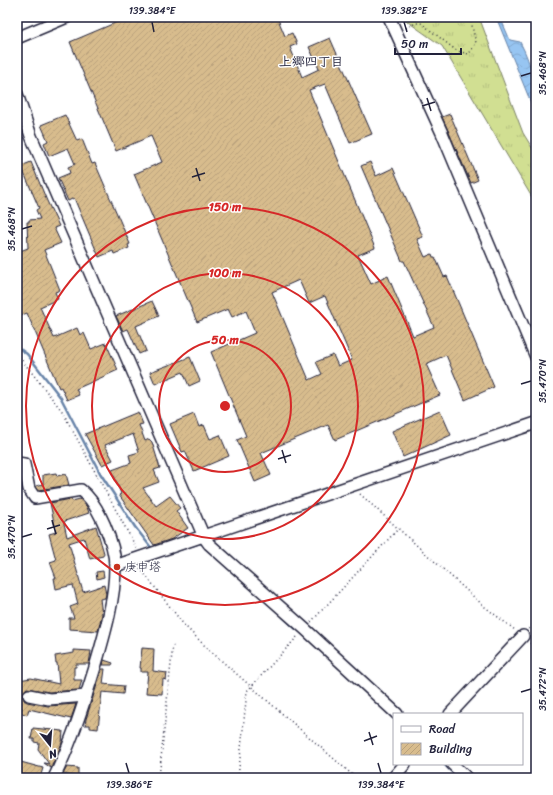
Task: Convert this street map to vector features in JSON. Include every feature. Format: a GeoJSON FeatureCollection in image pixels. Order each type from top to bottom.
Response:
{"type":"FeatureCollection","features":[{"type":"Feature","properties":{"kind":"street"},"geometry":{"type":"LineString","coordinates":[[17,38],[67,17]]}},
{"type":"Feature","properties":{"kind":"street"},"geometry":{"type":"LineString","coordinates":[[389,17],[442,133],[536,356]]}},
{"type":"Feature","properties":{"kind":"street"},"geometry":{"type":"LineString","coordinates":[[17,94],[31,136],[204,536],[209,544],[305,629],[396,713]]}},
{"type":"Feature","properties":{"kind":"street"},"geometry":{"type":"LineString","coordinates":[[115,566],[536,423]]}},
{"type":"Feature","properties":{"kind":"street"},"geometry":{"type":"LineString","coordinates":[[17,462],[24,464],[29,489],[35,498],[82,490],[90,497],[112,547],[115,566],[110,607],[104,635],[74,736],[54,778]]}},
{"type":"Feature","properties":{"kind":"street"},"geometry":{"type":"LineString","coordinates":[[451,713],[523,636]]}},
{"type":"Feature","properties":{"kind":"street"},"geometry":{"type":"LineString","coordinates":[[29,696],[49,699],[86,696]]}},
{"type":"Feature","properties":{"kind":"street"},"geometry":{"type":"LineString","coordinates":[[393,778],[404,765]]}},
{"type":"Feature","properties":{"kind":"street"},"geometry":{"type":"LineString","coordinates":[[453,765],[467,778]]}},
{"type":"Feature","properties":{"kind":"path"},"geometry":{"type":"LineString","coordinates":[[396,31],[416,23],[421,23],[457,51],[469,54],[476,43],[470,17]]}},
{"type":"Feature","properties":{"kind":"path"},"geometry":{"type":"LineString","coordinates":[[17,173],[17,220]]}},
{"type":"Feature","properties":{"kind":"path"},"geometry":{"type":"LineString","coordinates":[[17,354],[62,411],[141,558],[184,625],[208,649],[356,778]]}},
{"type":"Feature","properties":{"kind":"path"},"geometry":{"type":"LineString","coordinates":[[351,485],[490,611],[523,636],[536,648]]}},
{"type":"Feature","properties":{"kind":"path"},"geometry":{"type":"LineString","coordinates":[[238,778],[247,691],[398,529]]}},
{"type":"Feature","properties":{"kind":"path"},"geometry":{"type":"LineString","coordinates":[[159,778],[173,644]]}},
{"type":"Feature","properties":{"kind":"green space"},"geometry":{"type":"Polygon","coordinates":[[[401,17],[479,17],[523,133],[536,154],[536,204],[442,46],[401,17]]]}},
{"type":"Feature","properties":{"kind":"water"},"geometry":{"type":"Polygon","coordinates":[[[496,17],[500,17],[510,40],[520,42],[528,60],[533,78],[536,115],[496,17]]]}},
{"type":"Feature","properties":{"kind":"building"},"geometry":{"type":"Polygon","coordinates":[[[129,17],[277,17],[285,36],[292,33],[297,44],[290,47],[302,77],[319,69],[309,47],[330,38],[372,134],[350,143],[325,84],[309,90],[375,248],[358,255],[371,284],[388,276],[413,336],[434,327],[404,261],[402,261],[361,166],[370,162],[376,176],[393,168],[423,237],[417,239],[425,257],[432,254],[433,257],[435,257],[444,277],[447,276],[494,387],[465,400],[446,355],[426,364],[440,395],[335,440],[328,425],[261,453],[271,475],[255,482],[237,440],[246,436],[211,352],[255,333],[246,311],[232,317],[228,309],[197,322],[134,174],[162,162],[151,136],[116,151],[70,42],[129,17]],[[299,280],[272,292],[309,380],[322,374],[316,362],[333,355],[338,366],[352,360],[325,296],[309,303],[299,280]]]}},
{"type":"Feature","properties":{"kind":"building"},"geometry":{"type":"Polygon","coordinates":[[[450,114],[478,180],[471,183],[442,117],[450,114]]]}},
{"type":"Feature","properties":{"kind":"building"},"geometry":{"type":"Polygon","coordinates":[[[65,115],[77,141],[82,139],[92,164],[95,163],[130,244],[128,245],[129,248],[114,254],[113,251],[99,257],[74,198],[68,201],[58,178],[70,173],[68,167],[75,164],[68,148],[49,156],[44,143],[48,141],[41,125],[65,115]]]}},
{"type":"Feature","properties":{"kind":"building"},"geometry":{"type":"Polygon","coordinates":[[[31,162],[59,226],[54,228],[61,243],[44,250],[60,290],[55,292],[58,299],[40,307],[54,338],[77,328],[80,335],[84,333],[91,349],[106,343],[118,370],[76,389],[79,395],[67,400],[61,387],[59,388],[27,313],[17,317],[17,264],[20,251],[28,248],[27,222],[29,222],[29,220],[40,219],[36,210],[39,208],[21,166],[31,162]]]}},
{"type":"Feature","properties":{"kind":"building"},"geometry":{"type":"Polygon","coordinates":[[[152,301],[159,316],[136,326],[146,351],[139,354],[128,329],[123,331],[116,316],[152,301]]]}},
{"type":"Feature","properties":{"kind":"building"},"geometry":{"type":"Polygon","coordinates":[[[190,357],[200,381],[189,386],[183,372],[155,384],[150,372],[190,357]]]}},
{"type":"Feature","properties":{"kind":"building"},"geometry":{"type":"Polygon","coordinates":[[[440,410],[451,435],[403,457],[392,431],[440,410]]]}},
{"type":"Feature","properties":{"kind":"building"},"geometry":{"type":"Polygon","coordinates":[[[138,412],[143,424],[139,425],[145,441],[149,439],[152,442],[160,468],[154,470],[159,482],[143,488],[156,506],[170,496],[180,508],[176,511],[188,528],[172,539],[154,545],[119,495],[121,494],[112,470],[131,463],[129,455],[139,452],[133,434],[105,445],[113,460],[102,465],[85,434],[138,412]]]}},
{"type":"Feature","properties":{"kind":"building"},"geometry":{"type":"Polygon","coordinates":[[[194,414],[199,427],[204,425],[210,439],[220,435],[229,456],[194,471],[185,451],[182,452],[170,424],[194,414]]]}},
{"type":"Feature","properties":{"kind":"building"},"geometry":{"type":"Polygon","coordinates":[[[56,473],[57,476],[66,474],[69,485],[38,490],[36,486],[43,484],[43,475],[56,473]]]}},
{"type":"Feature","properties":{"kind":"building"},"geometry":{"type":"Polygon","coordinates":[[[71,499],[72,501],[80,499],[87,507],[89,513],[65,521],[64,523],[67,537],[96,526],[104,553],[103,556],[90,559],[84,538],[69,543],[83,592],[104,585],[106,594],[105,598],[100,599],[102,614],[98,631],[69,629],[69,618],[74,618],[70,607],[78,604],[73,585],[56,589],[54,578],[56,578],[50,562],[56,560],[49,534],[56,532],[50,503],[71,499]]]}},
{"type":"Feature","properties":{"kind":"building"},"geometry":{"type":"Polygon","coordinates":[[[103,571],[104,577],[97,579],[96,572],[103,571]]]}},
{"type":"Feature","properties":{"kind":"building"},"geometry":{"type":"Polygon","coordinates":[[[142,648],[154,649],[153,671],[167,673],[166,680],[163,679],[162,694],[146,693],[148,672],[141,672],[140,668],[142,648]]]}},
{"type":"Feature","properties":{"kind":"building"},"geometry":{"type":"Polygon","coordinates":[[[74,650],[91,651],[89,664],[76,664],[76,667],[74,667],[74,680],[82,680],[79,690],[49,692],[27,688],[22,694],[24,700],[27,702],[48,706],[76,704],[71,719],[29,709],[27,715],[20,712],[22,708],[17,707],[19,680],[31,678],[59,684],[55,656],[74,653],[74,650]]]}},
{"type":"Feature","properties":{"kind":"building"},"geometry":{"type":"Polygon","coordinates":[[[104,660],[113,663],[112,665],[103,665],[104,660]]]}},
{"type":"Feature","properties":{"kind":"building"},"geometry":{"type":"Polygon","coordinates":[[[102,669],[105,669],[103,684],[124,686],[123,694],[102,692],[98,729],[90,728],[90,725],[85,725],[86,719],[102,669]]]}},
{"type":"Feature","properties":{"kind":"building"},"geometry":{"type":"Polygon","coordinates":[[[33,728],[63,731],[62,743],[51,768],[44,763],[49,764],[38,749],[39,743],[34,742],[34,739],[31,739],[33,728]]]}},
{"type":"Feature","properties":{"kind":"building"},"geometry":{"type":"Polygon","coordinates":[[[17,761],[43,768],[40,778],[17,778],[17,761]]]}},
{"type":"Feature","properties":{"kind":"building"},"geometry":{"type":"Polygon","coordinates":[[[67,767],[78,768],[78,777],[63,774],[67,767]]]}},
{"type":"Feature","properties":{"kind":"waterway"},"geometry":{"type":"LineString","coordinates":[[17,347],[27,354],[61,398],[100,473],[135,527],[153,550]]}},
{"type":"Feature","properties":{"kind":"waterway"},"geometry":{"type":"LineString","coordinates":[[157,557],[200,543],[205,546]]}},
{"type":"Feature","properties":{"kind":"waterway"},"geometry":{"type":"LineString","coordinates":[[283,617],[296,629]]}},
{"type":"Feature","properties":{"kind":"waterway"},"geometry":{"type":"LineString","coordinates":[[445,765],[458,778]]}},
{"type":"Feature","properties":{"kind":"place","name":"庚申塔"},"geometry":{"type":"Point","coordinates":[117,567]}},
{"type":"Feature","properties":{"kind":"district","name":"上郷四丁目"},"geometry":{"type":"Point","coordinates":[311,61]}}]}
